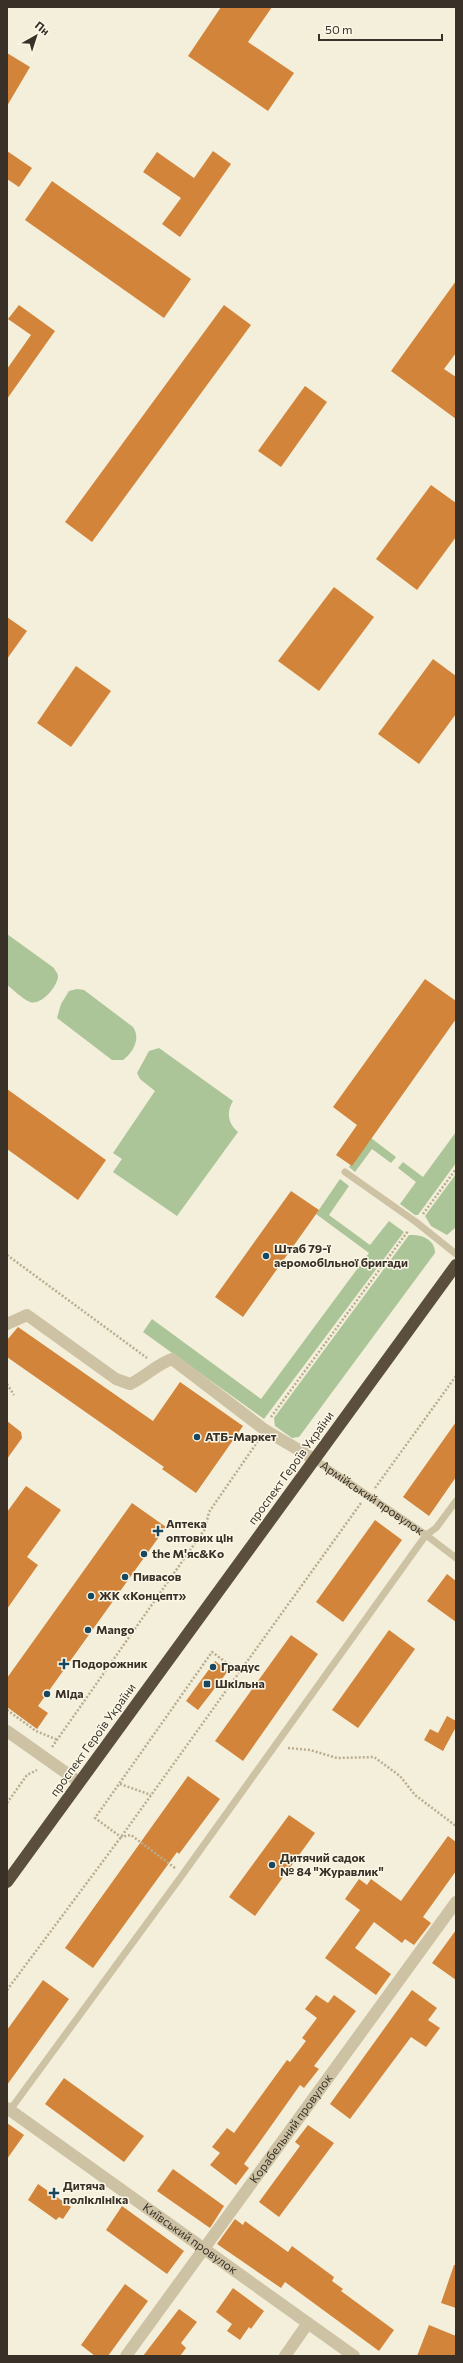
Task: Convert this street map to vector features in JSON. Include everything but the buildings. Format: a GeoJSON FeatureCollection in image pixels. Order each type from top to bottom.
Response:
{"type":"FeatureCollection","features":[{"type":"Feature","properties":{"kind":"highway","name":"проспект Героїв України"},"geometry":{"type":"LineString","coordinates":[[7,1882],[456,1265]]}},
{"type":"Feature","properties":{"kind":"street","name":"Армійський провулок"},"geometry":{"type":"LineString","coordinates":[[7,1324],[27,1315],[116,1379],[130,1384],[146,1376],[158,1366],[172,1359],[265,1430],[314,1460]]}},
{"type":"Feature","properties":{"kind":"street"},"geometry":{"type":"LineString","coordinates":[[7,1731],[79,1782]]}},
{"type":"Feature","properties":{"kind":"street","name":"Корабельний провулок"},"geometry":{"type":"LineString","coordinates":[[126,2356],[456,1902]]}},
{"type":"Feature","properties":{"kind":"street","name":"Київський провулок"},"geometry":{"type":"LineString","coordinates":[[8,2109],[354,2356]]}},
{"type":"Feature","properties":{"kind":"street"},"geometry":{"type":"LineString","coordinates":[[285,2356],[308,2323]]}},
{"type":"Feature","properties":{"kind":"lane"},"geometry":{"type":"LineString","coordinates":[[345,1172],[416,1222],[456,1254]]}},
{"type":"Feature","properties":{"kind":"lane","name":"Армійський провулок"},"geometry":{"type":"LineString","coordinates":[[314,1460],[426,1535],[456,1558]]}},
{"type":"Feature","properties":{"kind":"lane"},"geometry":{"type":"LineString","coordinates":[[8,2109],[183,1874],[426,1535],[436,1528],[456,1501]]}},
{"type":"Feature","properties":{"kind":"path"},"geometry":{"type":"LineString","coordinates":[[52,1748],[205,1529],[209,1512],[265,1430],[273,1413],[456,1169]]}},
{"type":"Feature","properties":{"kind":"path"},"geometry":{"type":"LineString","coordinates":[[7,1255],[158,1366]]}},
{"type":"Feature","properties":{"kind":"path"},"geometry":{"type":"LineString","coordinates":[[7,1990],[121,1837],[362,1502],[369,1496],[456,1376]]}},
{"type":"Feature","properties":{"kind":"path"},"geometry":{"type":"LineString","coordinates":[[7,1384],[14,1395]]}},
{"type":"Feature","properties":{"kind":"path"},"geometry":{"type":"LineString","coordinates":[[183,1874],[131,1835],[121,1837],[95,1818],[212,1652],[239,1672]]}},
{"type":"Feature","properties":{"kind":"path"},"geometry":{"type":"LineString","coordinates":[[7,1710],[36,1731],[58,1740]]}},
{"type":"Feature","properties":{"kind":"path"},"geometry":{"type":"LineString","coordinates":[[274,1747],[306,1749],[336,1758],[374,1757],[400,1776],[415,1795],[456,1826]]}},
{"type":"Feature","properties":{"kind":"path"},"geometry":{"type":"LineString","coordinates":[[7,1803],[27,1775],[39,1769]]}},
{"type":"Feature","properties":{"kind":"path"},"geometry":{"type":"LineString","coordinates":[[120,1784],[151,1795]]}},
{"type":"Feature","properties":{"kind":"green space"},"geometry":{"type":"Polygon","coordinates":[[[7,934],[54,968],[58,974],[52,990],[39,1001],[27,1001],[7,985],[7,934]]]}},
{"type":"Feature","properties":{"kind":"green space"},"geometry":{"type":"Polygon","coordinates":[[[77,989],[84,990],[133,1027],[136,1036],[135,1045],[123,1060],[112,1060],[57,1018],[61,1004],[69,991],[77,989]]]}},
{"type":"Feature","properties":{"kind":"green space"},"geometry":{"type":"Polygon","coordinates":[[[159,1048],[233,1101],[229,1109],[229,1118],[230,1122],[238,1132],[177,1216],[113,1172],[122,1159],[113,1153],[155,1091],[140,1079],[137,1073],[149,1051],[159,1048]]]}},
{"type":"Feature","properties":{"kind":"green space"},"geometry":{"type":"Polygon","coordinates":[[[456,1132],[456,1163],[418,1215],[415,1215],[400,1204],[416,1182],[398,1168],[403,1162],[423,1177],[456,1132]]]}},
{"type":"Feature","properties":{"kind":"green space"},"geometry":{"type":"Polygon","coordinates":[[[371,1138],[396,1157],[391,1163],[372,1149],[355,1172],[349,1167],[371,1138]]]}},
{"type":"Feature","properties":{"kind":"green space"},"geometry":{"type":"Polygon","coordinates":[[[456,1174],[456,1227],[447,1235],[431,1226],[425,1216],[456,1174]]]}},
{"type":"Feature","properties":{"kind":"green space"},"geometry":{"type":"Polygon","coordinates":[[[340,1179],[349,1186],[329,1215],[370,1245],[389,1221],[404,1232],[264,1419],[143,1332],[152,1319],[261,1399],[369,1253],[316,1214],[340,1179]]]}},
{"type":"Feature","properties":{"kind":"green space"},"geometry":{"type":"Polygon","coordinates":[[[409,1235],[418,1235],[426,1238],[433,1244],[435,1253],[299,1437],[292,1438],[275,1426],[274,1418],[409,1235]]]}},
{"type":"Feature","properties":{"kind":"place","name":"Штаб 79-ї аеромобільної бригади"},"geometry":{"type":"Point","coordinates":[266,1256]}},
{"type":"Feature","properties":{"kind":"place","name":"АТБ-Маркет"},"geometry":{"type":"Point","coordinates":[197,1437]}},
{"type":"Feature","properties":{"kind":"place","name":"Аптека оптових цін"},"geometry":{"type":"Point","coordinates":[158,1531]}},
{"type":"Feature","properties":{"kind":"place","name":"the М'яс&Kо"},"geometry":{"type":"Point","coordinates":[144,1554]}},
{"type":"Feature","properties":{"kind":"place","name":"Пивасов"},"geometry":{"type":"Point","coordinates":[125,1577]}},
{"type":"Feature","properties":{"kind":"place","name":"ЖК «Концепт»"},"geometry":{"type":"Point","coordinates":[91,1596]}},
{"type":"Feature","properties":{"kind":"place","name":"Mango"},"geometry":{"type":"Point","coordinates":[88,1630]}},
{"type":"Feature","properties":{"kind":"place","name":"Подорожник"},"geometry":{"type":"Point","coordinates":[64,1664]}},
{"type":"Feature","properties":{"kind":"place","name":"Градус"},"geometry":{"type":"Point","coordinates":[213,1667]}},
{"type":"Feature","properties":{"kind":"place","name":"Шкільна"},"geometry":{"type":"Point","coordinates":[207,1684]}},
{"type":"Feature","properties":{"kind":"place","name":"Міда"},"geometry":{"type":"Point","coordinates":[47,1694]}},
{"type":"Feature","properties":{"kind":"place","name":"Дитячий садок № 84 \"Журавлик\""},"geometry":{"type":"Point","coordinates":[272,1865]}},
{"type":"Feature","properties":{"kind":"place","name":"Дитяча поліклініка"},"geometry":{"type":"Point","coordinates":[54,2193]}}]}
